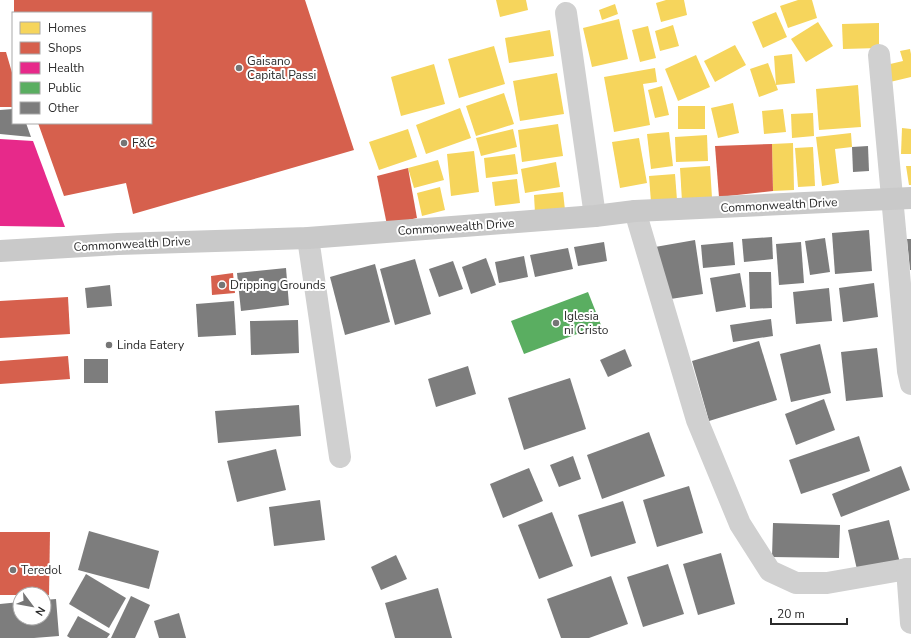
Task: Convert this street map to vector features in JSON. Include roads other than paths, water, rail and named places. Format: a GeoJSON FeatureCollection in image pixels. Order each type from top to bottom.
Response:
{"type":"FeatureCollection","features":[{"type":"Feature","properties":{"kind":"street"},"geometry":{"type":"LineString","coordinates":[[566,13],[595,216]]}},
{"type":"Feature","properties":{"kind":"street"},"geometry":{"type":"LineString","coordinates":[[879,55],[902,199],[908,370],[911,384]]}},
{"type":"Feature","properties":{"kind":"street","name":"Commonwealth Drive"},"geometry":{"type":"LineString","coordinates":[[0,251],[118,244],[308,238],[595,216],[635,211],[902,199]]}},
{"type":"Feature","properties":{"kind":"street"},"geometry":{"type":"LineString","coordinates":[[635,211],[697,420],[740,524],[770,571],[796,583],[827,583],[909,569],[911,623]]}},
{"type":"Feature","properties":{"kind":"street"},"geometry":{"type":"LineString","coordinates":[[308,238],[340,457]]}},
{"type":"Feature","properties":{"kind":"place","name":"Gaisano Capital Passi"},"geometry":{"type":"Point","coordinates":[239,68]}},
{"type":"Feature","properties":{"kind":"place","name":"F&C"},"geometry":{"type":"Point","coordinates":[124,143]}},
{"type":"Feature","properties":{"kind":"place","name":"Dripping Grounds"},"geometry":{"type":"Point","coordinates":[222,285]}},
{"type":"Feature","properties":{"kind":"place","name":"Iglesia ni Cristo"},"geometry":{"type":"Point","coordinates":[556,323]}},
{"type":"Feature","properties":{"kind":"place","name":"Linda Eatery"},"geometry":{"type":"Point","coordinates":[109,345]}},
{"type":"Feature","properties":{"kind":"place","name":"Teredol"},"geometry":{"type":"Point","coordinates":[13,570]}}]}
